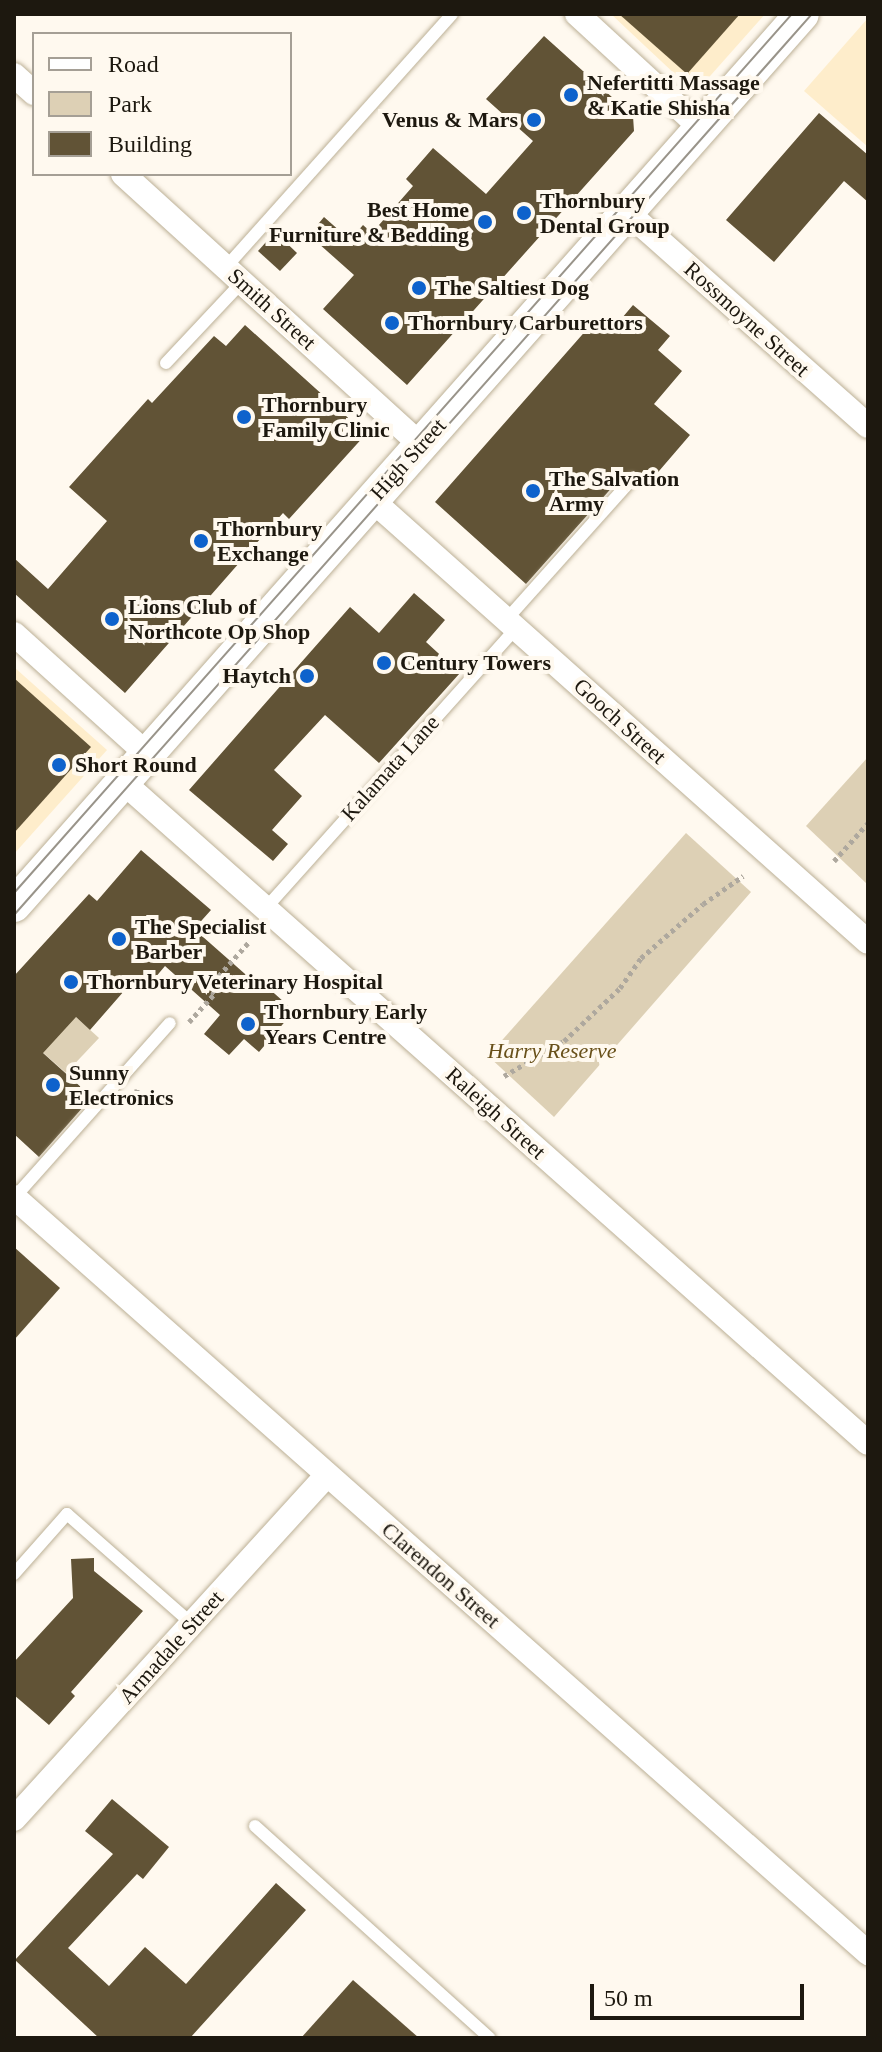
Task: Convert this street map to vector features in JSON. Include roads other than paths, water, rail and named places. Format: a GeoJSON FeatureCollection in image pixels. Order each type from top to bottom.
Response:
{"type":"FeatureCollection","features":[{"type":"Feature","properties":{"kind":"main road","name":"High Street"},"geometry":{"type":"LineString","coordinates":[[14,905],[802,14]]}},
{"type":"Feature","properties":{"kind":"street"},"geometry":{"type":"LineString","coordinates":[[577,14],[701,128]]}},
{"type":"Feature","properties":{"kind":"street"},"geometry":{"type":"LineString","coordinates":[[14,75],[32,91]]}},
{"type":"Feature","properties":{"kind":"street","name":"Smith Street"},"geometry":{"type":"LineString","coordinates":[[125,176],[421,445]]}},
{"type":"Feature","properties":{"kind":"street","name":"Rossmoyne Street"},"geometry":{"type":"LineString","coordinates":[[627,212],[868,426]]}},
{"type":"Feature","properties":{"kind":"street","name":"Gooch Street"},"geometry":{"type":"LineString","coordinates":[[372,500],[868,942]]}},
{"type":"Feature","properties":{"kind":"street"},"geometry":{"type":"LineString","coordinates":[[14,634],[148,755]]}},
{"type":"Feature","properties":{"kind":"street","name":"Raleigh Street"},"geometry":{"type":"LineString","coordinates":[[123,782],[868,1443]]}},
{"type":"Feature","properties":{"kind":"street","name":"Clarendon Street"},"geometry":{"type":"LineString","coordinates":[[14,1198],[868,1953]]}},
{"type":"Feature","properties":{"kind":"street","name":"Armadale Street"},"geometry":{"type":"LineString","coordinates":[[14,1819],[327,1475]]}},
{"type":"Feature","properties":{"kind":"lane"},"geometry":{"type":"LineString","coordinates":[[166,363],[234,275],[452,14]]}},
{"type":"Feature","properties":{"kind":"lane","name":"Kalamata Lane"},"geometry":{"type":"LineString","coordinates":[[265,909],[631,480]]}},
{"type":"Feature","properties":{"kind":"lane"},"geometry":{"type":"LineString","coordinates":[[14,1198],[170,1023]]}},
{"type":"Feature","properties":{"kind":"lane"},"geometry":{"type":"LineString","coordinates":[[14,1574],[67,1514],[192,1624]]}},
{"type":"Feature","properties":{"kind":"lane"},"geometry":{"type":"LineString","coordinates":[[255,1826],[490,2038]]}},
{"type":"Feature","properties":{"kind":"tram line"},"geometry":{"type":"LineString","coordinates":[[14,893],[792,14]]}},
{"type":"Feature","properties":{"kind":"tram line"},"geometry":{"type":"LineString","coordinates":[[14,915],[812,14]]}},
{"type":"Feature","properties":{"kind":"place","name":"Nefertitti Massage & Katie Shisha"},"geometry":{"type":"Point","coordinates":[571,95]}},
{"type":"Feature","properties":{"kind":"place","name":"Venus & Mars"},"geometry":{"type":"Point","coordinates":[534,120]}},
{"type":"Feature","properties":{"kind":"place","name":"Thornbury Dental Group"},"geometry":{"type":"Point","coordinates":[524,213]}},
{"type":"Feature","properties":{"kind":"place","name":"Best Home Furniture & Bedding"},"geometry":{"type":"Point","coordinates":[485,222]}},
{"type":"Feature","properties":{"kind":"place","name":"The Saltiest Dog"},"geometry":{"type":"Point","coordinates":[419,288]}},
{"type":"Feature","properties":{"kind":"place","name":"Thornbury Carburettors"},"geometry":{"type":"Point","coordinates":[392,323]}},
{"type":"Feature","properties":{"kind":"place","name":"Thornbury Family Clinic"},"geometry":{"type":"Point","coordinates":[244,417]}},
{"type":"Feature","properties":{"kind":"place","name":"The Salvation Army"},"geometry":{"type":"Point","coordinates":[533,491]}},
{"type":"Feature","properties":{"kind":"place","name":"Thornbury Exchange"},"geometry":{"type":"Point","coordinates":[201,541]}},
{"type":"Feature","properties":{"kind":"place","name":"Lions Club of Northcote Op Shop"},"geometry":{"type":"Point","coordinates":[112,619]}},
{"type":"Feature","properties":{"kind":"place","name":"Century Towers"},"geometry":{"type":"Point","coordinates":[384,663]}},
{"type":"Feature","properties":{"kind":"place","name":"Haytch"},"geometry":{"type":"Point","coordinates":[307,676]}},
{"type":"Feature","properties":{"kind":"place","name":"Short Round"},"geometry":{"type":"Point","coordinates":[59,765]}},
{"type":"Feature","properties":{"kind":"place","name":"The Specialist Barber"},"geometry":{"type":"Point","coordinates":[119,939]}},
{"type":"Feature","properties":{"kind":"place","name":"Thornbury Veterinary Hospital"},"geometry":{"type":"Point","coordinates":[71,982]}},
{"type":"Feature","properties":{"kind":"place","name":"Thornbury Early Years Centre"},"geometry":{"type":"Point","coordinates":[248,1024]}},
{"type":"Feature","properties":{"kind":"place","name":"Sunny Electronics"},"geometry":{"type":"Point","coordinates":[53,1085]}},
{"type":"Feature","properties":{"kind":"park label","name":"Harry Reserve"},"geometry":{"type":"Point","coordinates":[552,1051]}}]}
